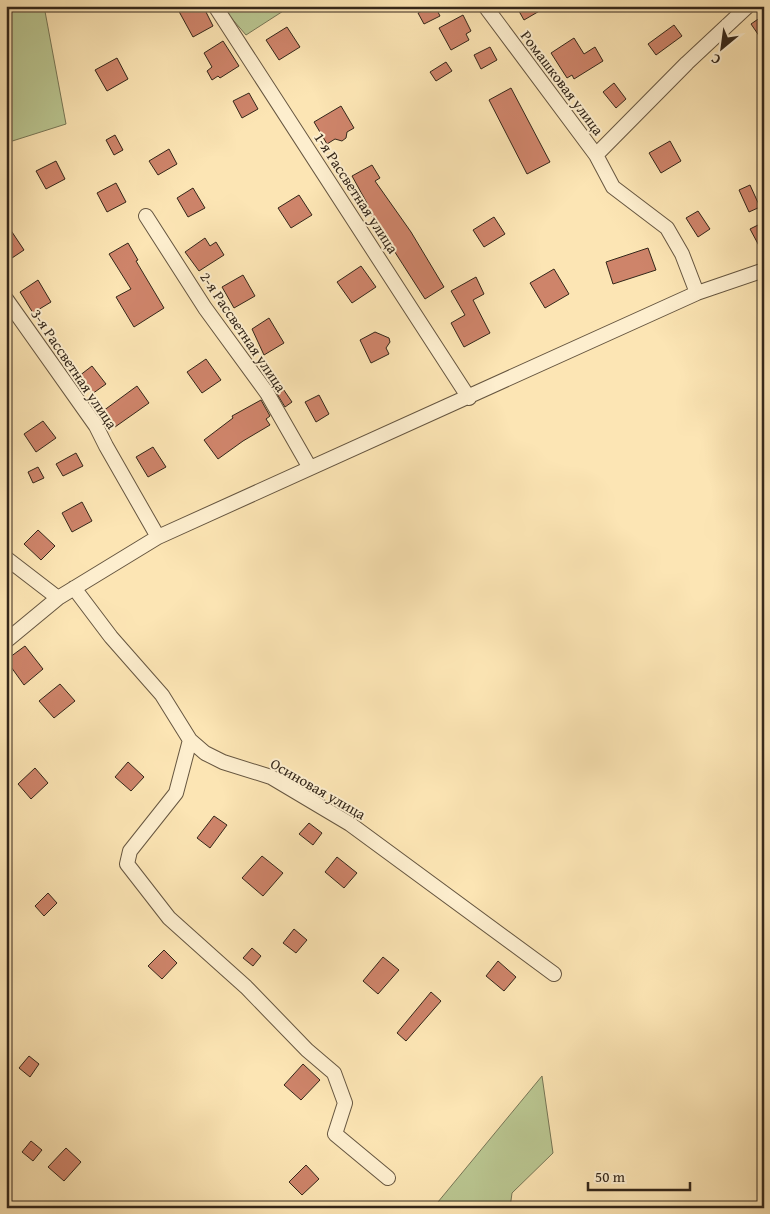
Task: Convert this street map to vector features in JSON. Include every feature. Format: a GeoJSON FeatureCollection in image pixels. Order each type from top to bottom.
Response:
{"type":"FeatureCollection","features":[{"type":"Feature","properties":{"kind":"street","name":"1-я Рассветная улица"},"geometry":{"type":"LineString","coordinates":[[216,6],[468,398]]}},
{"type":"Feature","properties":{"kind":"street","name":"Ромашковая улица"},"geometry":{"type":"LineString","coordinates":[[485,6],[596,155],[612,187],[667,228],[682,254],[697,293]]}},
{"type":"Feature","properties":{"kind":"street"},"geometry":{"type":"LineString","coordinates":[[596,155],[687,63],[748,6]]}},
{"type":"Feature","properties":{"kind":"street","name":"2-я Рассветная улица"},"geometry":{"type":"LineString","coordinates":[[146,216],[205,308],[267,393],[310,468]]}},
{"type":"Feature","properties":{"kind":"street"},"geometry":{"type":"LineString","coordinates":[[6,641],[58,598],[158,537],[697,293],[764,270]]}},
{"type":"Feature","properties":{"kind":"street","name":"3-я Рассветная улица"},"geometry":{"type":"LineString","coordinates":[[6,299],[96,426],[158,537]]}},
{"type":"Feature","properties":{"kind":"street"},"geometry":{"type":"LineString","coordinates":[[6,558],[58,598]]}},
{"type":"Feature","properties":{"kind":"street","name":"Осиновая улица"},"geometry":{"type":"LineString","coordinates":[[74,588],[111,637],[162,695],[190,740],[205,753],[223,762],[271,777],[350,824],[554,974]]}},
{"type":"Feature","properties":{"kind":"street"},"geometry":{"type":"LineString","coordinates":[[190,740],[176,794],[130,851],[127,864],[169,918],[246,987],[307,1050],[334,1073],[345,1103],[335,1134],[388,1178]]}},
{"type":"Feature","properties":{"kind":"green space"},"geometry":{"type":"Polygon","coordinates":[[[6,6],[44,6],[66,124],[6,143],[6,6]]]}},
{"type":"Feature","properties":{"kind":"green space"},"geometry":{"type":"Polygon","coordinates":[[[221,6],[291,6],[246,35],[221,6]]]}},
{"type":"Feature","properties":{"kind":"green space"},"geometry":{"type":"Polygon","coordinates":[[[542,1076],[553,1153],[512,1193],[510,1208],[433,1208],[542,1076]]]}},
{"type":"Feature","properties":{"kind":"building"},"geometry":{"type":"Polygon","coordinates":[[[176,6],[203,6],[213,26],[193,37],[176,6]]]}},
{"type":"Feature","properties":{"kind":"building"},"geometry":{"type":"Polygon","coordinates":[[[435,6],[440,16],[424,24],[418,13],[435,6]]]}},
{"type":"Feature","properties":{"kind":"building"},"geometry":{"type":"Polygon","coordinates":[[[516,6],[548,6],[524,20],[516,6]]]}},
{"type":"Feature","properties":{"kind":"building"},"geometry":{"type":"Polygon","coordinates":[[[463,15],[471,31],[466,34],[469,40],[451,50],[439,28],[463,15]]]}},
{"type":"Feature","properties":{"kind":"building"},"geometry":{"type":"Polygon","coordinates":[[[764,15],[764,43],[751,24],[764,15]]]}},
{"type":"Feature","properties":{"kind":"building"},"geometry":{"type":"Polygon","coordinates":[[[674,25],[682,36],[656,55],[648,44],[674,25]]]}},
{"type":"Feature","properties":{"kind":"building"},"geometry":{"type":"Polygon","coordinates":[[[287,27],[300,47],[279,60],[266,40],[287,27]]]}},
{"type":"Feature","properties":{"kind":"building"},"geometry":{"type":"Polygon","coordinates":[[[574,38],[584,54],[595,47],[603,61],[574,79],[572,75],[567,78],[551,53],[574,38]]]}},
{"type":"Feature","properties":{"kind":"building"},"geometry":{"type":"Polygon","coordinates":[[[223,41],[239,66],[220,78],[218,76],[212,80],[207,71],[212,67],[204,53],[223,41]]]}},
{"type":"Feature","properties":{"kind":"building"},"geometry":{"type":"Polygon","coordinates":[[[490,47],[497,60],[481,69],[474,55],[490,47]]]}},
{"type":"Feature","properties":{"kind":"building"},"geometry":{"type":"Polygon","coordinates":[[[117,58],[128,79],[107,91],[95,70],[117,58]]]}},
{"type":"Feature","properties":{"kind":"building"},"geometry":{"type":"Polygon","coordinates":[[[446,62],[452,71],[436,81],[430,72],[446,62]]]}},
{"type":"Feature","properties":{"kind":"building"},"geometry":{"type":"Polygon","coordinates":[[[614,83],[626,99],[616,108],[603,92],[614,83]]]}},
{"type":"Feature","properties":{"kind":"building"},"geometry":{"type":"Polygon","coordinates":[[[511,88],[550,162],[527,174],[489,100],[511,88]]]}},
{"type":"Feature","properties":{"kind":"building"},"geometry":{"type":"Polygon","coordinates":[[[249,93],[258,109],[242,118],[233,101],[249,93]]]}},
{"type":"Feature","properties":{"kind":"building"},"geometry":{"type":"Polygon","coordinates":[[[341,106],[354,128],[347,132],[346,138],[342,141],[335,139],[327,144],[314,122],[341,106]]]}},
{"type":"Feature","properties":{"kind":"building"},"geometry":{"type":"Polygon","coordinates":[[[115,135],[123,150],[114,155],[106,140],[115,135]]]}},
{"type":"Feature","properties":{"kind":"building"},"geometry":{"type":"Polygon","coordinates":[[[670,141],[681,161],[661,173],[649,153],[670,141]]]}},
{"type":"Feature","properties":{"kind":"building"},"geometry":{"type":"Polygon","coordinates":[[[169,149],[177,164],[158,175],[149,161],[169,149]]]}},
{"type":"Feature","properties":{"kind":"building"},"geometry":{"type":"Polygon","coordinates":[[[56,161],[65,179],[46,189],[36,171],[56,161]]]}},
{"type":"Feature","properties":{"kind":"building"},"geometry":{"type":"Polygon","coordinates":[[[372,165],[380,178],[375,181],[411,232],[444,287],[425,299],[366,207],[368,205],[352,176],[372,165]]]}},
{"type":"Feature","properties":{"kind":"building"},"geometry":{"type":"Polygon","coordinates":[[[116,183],[126,202],[107,212],[97,193],[116,183]]]}},
{"type":"Feature","properties":{"kind":"building"},"geometry":{"type":"Polygon","coordinates":[[[750,185],[760,207],[749,212],[739,190],[750,185]]]}},
{"type":"Feature","properties":{"kind":"building"},"geometry":{"type":"Polygon","coordinates":[[[193,188],[205,208],[188,217],[177,198],[193,188]]]}},
{"type":"Feature","properties":{"kind":"building"},"geometry":{"type":"Polygon","coordinates":[[[299,195],[312,215],[291,228],[278,208],[299,195]]]}},
{"type":"Feature","properties":{"kind":"building"},"geometry":{"type":"Polygon","coordinates":[[[698,211],[710,229],[698,237],[686,218],[698,211]]]}},
{"type":"Feature","properties":{"kind":"building"},"geometry":{"type":"Polygon","coordinates":[[[494,217],[505,234],[484,247],[473,230],[494,217]]]}},
{"type":"Feature","properties":{"kind":"building"},"geometry":{"type":"Polygon","coordinates":[[[764,222],[764,255],[750,229],[764,222]]]}},
{"type":"Feature","properties":{"kind":"building"},"geometry":{"type":"Polygon","coordinates":[[[6,223],[24,250],[6,262],[6,223]]]}},
{"type":"Feature","properties":{"kind":"building"},"geometry":{"type":"Polygon","coordinates":[[[205,238],[210,246],[216,242],[224,255],[199,271],[185,252],[205,238]]]}},
{"type":"Feature","properties":{"kind":"building"},"geometry":{"type":"Polygon","coordinates":[[[128,243],[138,260],[136,261],[164,308],[134,327],[116,297],[131,289],[109,254],[128,243]]]}},
{"type":"Feature","properties":{"kind":"building"},"geometry":{"type":"Polygon","coordinates":[[[648,248],[656,270],[613,284],[606,262],[648,248]]]}},
{"type":"Feature","properties":{"kind":"building"},"geometry":{"type":"Polygon","coordinates":[[[361,266],[376,287],[352,303],[337,282],[361,266]]]}},
{"type":"Feature","properties":{"kind":"building"},"geometry":{"type":"Polygon","coordinates":[[[554,269],[569,294],[545,308],[530,283],[554,269]]]}},
{"type":"Feature","properties":{"kind":"building"},"geometry":{"type":"Polygon","coordinates":[[[243,275],[255,296],[234,308],[222,287],[243,275]]]}},
{"type":"Feature","properties":{"kind":"building"},"geometry":{"type":"Polygon","coordinates":[[[476,277],[484,294],[473,300],[490,333],[464,347],[451,323],[465,315],[451,291],[476,277]]]}},
{"type":"Feature","properties":{"kind":"building"},"geometry":{"type":"Polygon","coordinates":[[[38,280],[51,302],[33,313],[20,292],[38,280]]]}},
{"type":"Feature","properties":{"kind":"building"},"geometry":{"type":"Polygon","coordinates":[[[269,318],[284,343],[264,355],[252,329],[269,318]]]}},
{"type":"Feature","properties":{"kind":"building"},"geometry":{"type":"Polygon","coordinates":[[[375,332],[389,338],[390,342],[386,348],[389,354],[371,363],[360,340],[375,332]]]}},
{"type":"Feature","properties":{"kind":"building"},"geometry":{"type":"Polygon","coordinates":[[[206,359],[221,380],[202,393],[187,372],[206,359]]]}},
{"type":"Feature","properties":{"kind":"building"},"geometry":{"type":"Polygon","coordinates":[[[92,366],[106,384],[92,394],[79,376],[92,366]]]}},
{"type":"Feature","properties":{"kind":"building"},"geometry":{"type":"Polygon","coordinates":[[[277,380],[292,402],[285,407],[271,384],[277,380]]]}},
{"type":"Feature","properties":{"kind":"building"},"geometry":{"type":"Polygon","coordinates":[[[137,386],[149,403],[115,427],[103,411],[137,386]]]}},
{"type":"Feature","properties":{"kind":"building"},"geometry":{"type":"Polygon","coordinates":[[[319,395],[329,414],[316,422],[305,402],[319,395]]]}},
{"type":"Feature","properties":{"kind":"building"},"geometry":{"type":"Polygon","coordinates":[[[261,400],[270,416],[266,419],[270,425],[218,459],[204,440],[233,418],[232,416],[261,400]]]}},
{"type":"Feature","properties":{"kind":"building"},"geometry":{"type":"Polygon","coordinates":[[[43,421],[56,438],[36,452],[24,434],[43,421]]]}},
{"type":"Feature","properties":{"kind":"building"},"geometry":{"type":"Polygon","coordinates":[[[153,447],[166,467],[148,477],[136,457],[153,447]]]}},
{"type":"Feature","properties":{"kind":"building"},"geometry":{"type":"Polygon","coordinates":[[[76,453],[83,466],[63,476],[56,464],[76,453]]]}},
{"type":"Feature","properties":{"kind":"building"},"geometry":{"type":"Polygon","coordinates":[[[38,467],[44,478],[33,483],[28,472],[38,467]]]}},
{"type":"Feature","properties":{"kind":"building"},"geometry":{"type":"Polygon","coordinates":[[[82,502],[92,521],[72,532],[62,513],[82,502]]]}},
{"type":"Feature","properties":{"kind":"building"},"geometry":{"type":"Polygon","coordinates":[[[38,530],[55,546],[41,560],[24,544],[38,530]]]}},
{"type":"Feature","properties":{"kind":"building"},"geometry":{"type":"Polygon","coordinates":[[[25,646],[43,669],[24,685],[6,660],[25,646]]]}},
{"type":"Feature","properties":{"kind":"building"},"geometry":{"type":"Polygon","coordinates":[[[60,684],[75,701],[54,718],[39,701],[60,684]]]}},
{"type":"Feature","properties":{"kind":"building"},"geometry":{"type":"Polygon","coordinates":[[[128,762],[144,777],[131,791],[115,777],[128,762]]]}},
{"type":"Feature","properties":{"kind":"building"},"geometry":{"type":"Polygon","coordinates":[[[35,768],[48,783],[31,799],[18,784],[35,768]]]}},
{"type":"Feature","properties":{"kind":"building"},"geometry":{"type":"Polygon","coordinates":[[[214,816],[227,825],[210,848],[197,838],[214,816]]]}},
{"type":"Feature","properties":{"kind":"building"},"geometry":{"type":"Polygon","coordinates":[[[309,823],[322,833],[313,845],[299,834],[309,823]]]}},
{"type":"Feature","properties":{"kind":"building"},"geometry":{"type":"Polygon","coordinates":[[[262,856],[283,873],[263,896],[242,878],[262,856]]]}},
{"type":"Feature","properties":{"kind":"building"},"geometry":{"type":"Polygon","coordinates":[[[337,857],[357,873],[344,888],[325,872],[337,857]]]}},
{"type":"Feature","properties":{"kind":"building"},"geometry":{"type":"Polygon","coordinates":[[[48,893],[57,903],[44,916],[35,906],[48,893]]]}},
{"type":"Feature","properties":{"kind":"building"},"geometry":{"type":"Polygon","coordinates":[[[294,929],[307,940],[296,953],[283,943],[294,929]]]}},
{"type":"Feature","properties":{"kind":"building"},"geometry":{"type":"Polygon","coordinates":[[[252,948],[261,956],[253,966],[243,958],[252,948]]]}},
{"type":"Feature","properties":{"kind":"building"},"geometry":{"type":"Polygon","coordinates":[[[164,950],[177,963],[162,979],[148,966],[164,950]]]}},
{"type":"Feature","properties":{"kind":"building"},"geometry":{"type":"Polygon","coordinates":[[[383,957],[399,970],[378,994],[363,981],[383,957]]]}},
{"type":"Feature","properties":{"kind":"building"},"geometry":{"type":"Polygon","coordinates":[[[498,961],[516,977],[504,991],[486,976],[498,961]]]}},
{"type":"Feature","properties":{"kind":"building"},"geometry":{"type":"Polygon","coordinates":[[[431,992],[441,1001],[406,1041],[397,1033],[431,992]]]}},
{"type":"Feature","properties":{"kind":"building"},"geometry":{"type":"Polygon","coordinates":[[[29,1056],[39,1064],[30,1077],[19,1068],[29,1056]]]}},
{"type":"Feature","properties":{"kind":"building"},"geometry":{"type":"Polygon","coordinates":[[[303,1064],[320,1080],[301,1100],[284,1085],[303,1064]]]}},
{"type":"Feature","properties":{"kind":"building"},"geometry":{"type":"Polygon","coordinates":[[[31,1141],[42,1150],[33,1161],[22,1152],[31,1141]]]}},
{"type":"Feature","properties":{"kind":"building"},"geometry":{"type":"Polygon","coordinates":[[[66,1148],[81,1162],[64,1181],[48,1167],[66,1148]]]}},
{"type":"Feature","properties":{"kind":"building"},"geometry":{"type":"Polygon","coordinates":[[[306,1165],[319,1179],[302,1195],[289,1182],[306,1165]]]}}]}
